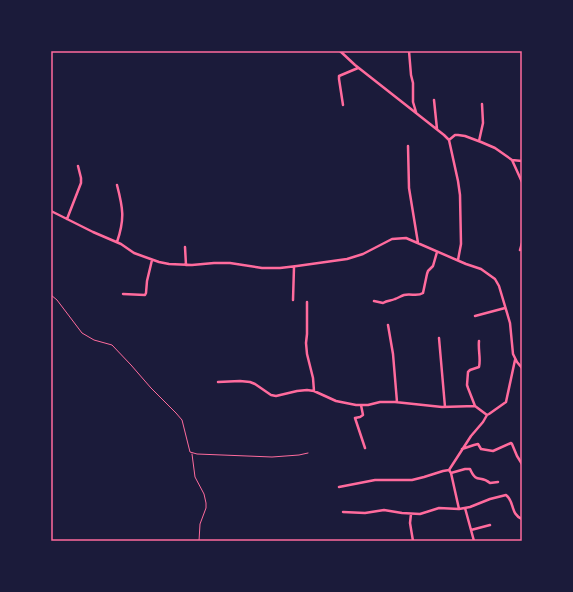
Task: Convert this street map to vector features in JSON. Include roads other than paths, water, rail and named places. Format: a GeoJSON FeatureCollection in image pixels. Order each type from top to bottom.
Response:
{"type":"FeatureCollection","features":[{"type":"Feature","properties":{"kind":"street"},"geometry":{"type":"LineString","coordinates":[[340,51],[358,68],[449,140],[460,195],[461,244],[458,260]]}},
{"type":"Feature","properties":{"kind":"street"},"geometry":{"type":"LineString","coordinates":[[409,51],[413,83],[413,102],[416,113]]}},
{"type":"Feature","properties":{"kind":"street"},"geometry":{"type":"LineString","coordinates":[[343,105],[339,76],[358,68]]}},
{"type":"Feature","properties":{"kind":"street"},"geometry":{"type":"LineString","coordinates":[[434,100],[437,129]]}},
{"type":"Feature","properties":{"kind":"street"},"geometry":{"type":"LineString","coordinates":[[479,141],[483,123],[482,104]]}},
{"type":"Feature","properties":{"kind":"street"},"geometry":{"type":"LineString","coordinates":[[449,140],[455,135],[458,135],[479,141],[495,148],[512,160],[522,161]]}},
{"type":"Feature","properties":{"kind":"street"},"geometry":{"type":"LineString","coordinates":[[408,146],[409,188],[418,243]]}},
{"type":"Feature","properties":{"kind":"street"},"geometry":{"type":"LineString","coordinates":[[512,160],[522,182]]}},
{"type":"Feature","properties":{"kind":"street"},"geometry":{"type":"LineString","coordinates":[[67,219],[81,183],[78,166]]}},
{"type":"Feature","properties":{"kind":"street"},"geometry":{"type":"LineString","coordinates":[[117,185],[123,208],[123,216],[117,242]]}},
{"type":"Feature","properties":{"kind":"street"},"geometry":{"type":"LineString","coordinates":[[51,211],[117,242],[134,253],[152,260],[169,264],[186,265],[230,263],[262,268],[322,264],[363,254],[392,239],[406,238],[481,269],[495,279],[499,286],[510,323],[513,354],[522,368]]}},
{"type":"Feature","properties":{"kind":"street"},"geometry":{"type":"LineString","coordinates":[[520,250],[522,243]]}},
{"type":"Feature","properties":{"kind":"street"},"geometry":{"type":"LineString","coordinates":[[185,247],[186,265]]}},
{"type":"Feature","properties":{"kind":"street"},"geometry":{"type":"LineString","coordinates":[[374,301],[383,303],[387,300],[394,300],[405,295],[422,294],[428,271],[433,266],[437,252]]}},
{"type":"Feature","properties":{"kind":"street"},"geometry":{"type":"LineString","coordinates":[[123,294],[145,295],[152,260]]}},
{"type":"Feature","properties":{"kind":"street"},"geometry":{"type":"LineString","coordinates":[[293,300],[294,267]]}},
{"type":"Feature","properties":{"kind":"street"},"geometry":{"type":"LineString","coordinates":[[307,302],[306,354],[313,378],[314,391]]}},
{"type":"Feature","properties":{"kind":"street"},"geometry":{"type":"LineString","coordinates":[[475,316],[505,308]]}},
{"type":"Feature","properties":{"kind":"street"},"geometry":{"type":"LineString","coordinates":[[388,325],[393,354],[397,402]]}},
{"type":"Feature","properties":{"kind":"street"},"geometry":{"type":"LineString","coordinates":[[439,338],[445,407]]}},
{"type":"Feature","properties":{"kind":"street"},"geometry":{"type":"LineString","coordinates":[[479,341],[479,368],[468,372],[468,388],[475,406],[487,415]]}},
{"type":"Feature","properties":{"kind":"street"},"geometry":{"type":"LineString","coordinates":[[459,509],[450,471],[462,449],[487,415],[506,402],[516,359]]}},
{"type":"Feature","properties":{"kind":"street"},"geometry":{"type":"LineString","coordinates":[[218,382],[250,382],[271,395],[276,396],[297,391],[314,391],[336,401],[361,405],[380,402],[397,402],[445,407],[475,406]]}},
{"type":"Feature","properties":{"kind":"street"},"geometry":{"type":"LineString","coordinates":[[361,405],[363,415],[355,418],[365,448]]}},
{"type":"Feature","properties":{"kind":"street"},"geometry":{"type":"LineString","coordinates":[[462,449],[478,444],[481,449],[493,451],[511,443],[522,464]]}},
{"type":"Feature","properties":{"kind":"street"},"geometry":{"type":"LineString","coordinates":[[339,487],[375,480],[412,480],[450,471],[466,469],[470,469],[476,478],[486,479],[490,483],[498,482]]}},
{"type":"Feature","properties":{"kind":"street"},"geometry":{"type":"LineString","coordinates":[[343,512],[365,513],[384,510],[420,514],[443,508],[465,508],[506,495],[509,497],[515,513],[522,519]]}},
{"type":"Feature","properties":{"kind":"street"},"geometry":{"type":"LineString","coordinates":[[465,508],[474,541]]}},
{"type":"Feature","properties":{"kind":"street"},"geometry":{"type":"LineString","coordinates":[[411,514],[410,523],[413,541]]}},
{"type":"Feature","properties":{"kind":"street"},"geometry":{"type":"LineString","coordinates":[[471,530],[490,525]]}}]}
